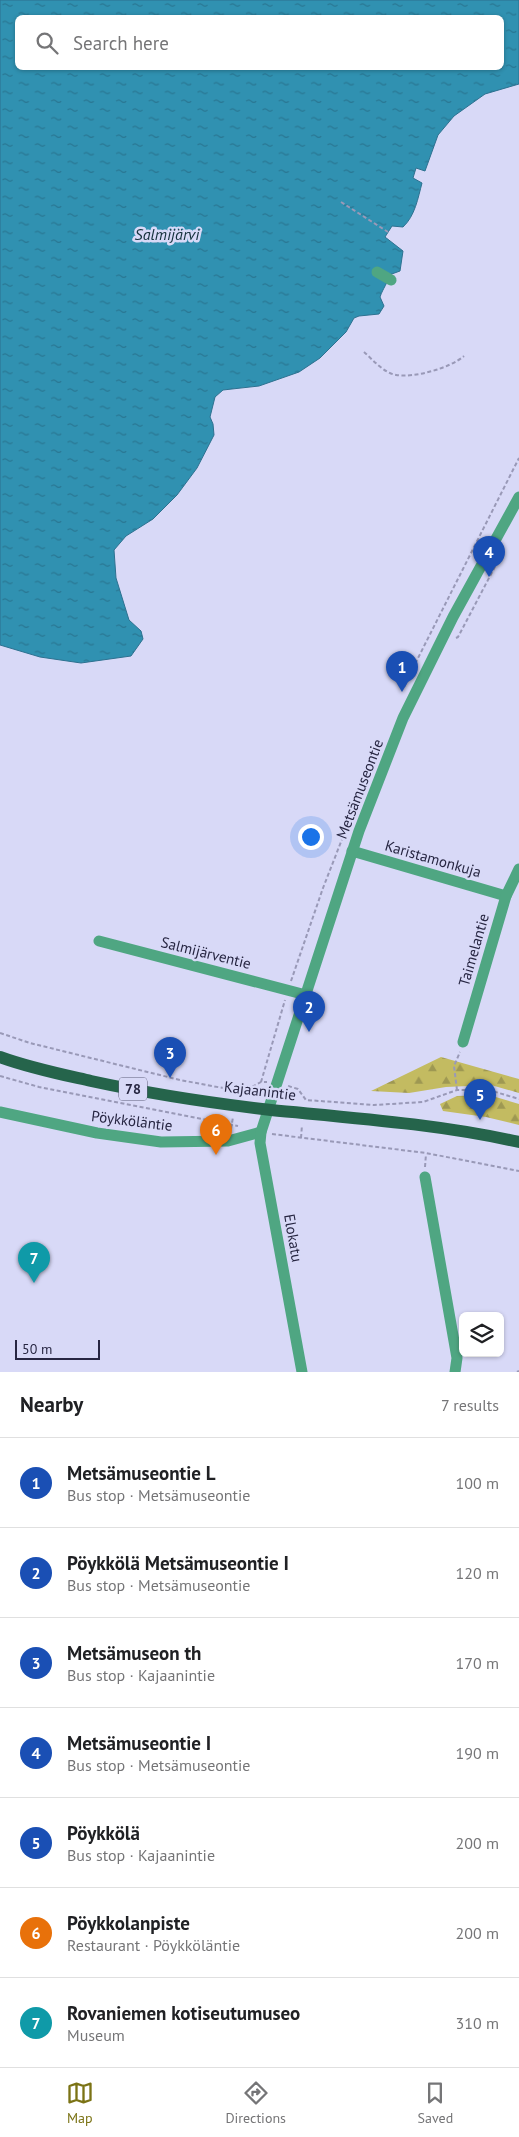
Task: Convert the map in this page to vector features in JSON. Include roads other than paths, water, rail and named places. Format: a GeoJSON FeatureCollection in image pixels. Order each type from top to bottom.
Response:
{"type":"FeatureCollection","features":[{"type":"Feature","properties":{"kind":"main road","name":"Kajaanintie"},"geometry":{"type":"LineString","coordinates":[[0,1057],[30,1067],[165,1096],[268,1109],[409,1123],[485,1134],[519,1142]]}},
{"type":"Feature","properties":{"kind":"street"},"geometry":{"type":"LineString","coordinates":[[377,272],[391,280]]}},
{"type":"Feature","properties":{"kind":"street","name":"Metsämuseontie"},"geometry":{"type":"LineString","coordinates":[[268,1109],[352,851],[402,718],[453,617],[519,497]]}},
{"type":"Feature","properties":{"kind":"street","name":"Karistamonkuja"},"geometry":{"type":"LineString","coordinates":[[352,851],[506,896]]}},
{"type":"Feature","properties":{"kind":"street","name":"Taimelantie"},"geometry":{"type":"LineString","coordinates":[[463,1042],[506,896],[519,869]]}},
{"type":"Feature","properties":{"kind":"street","name":"Salmijärventie"},"geometry":{"type":"LineString","coordinates":[[99,941],[306,995]]}},
{"type":"Feature","properties":{"kind":"street","name":"Elokatu"},"geometry":{"type":"LineString","coordinates":[[268,1109],[261,1132],[260,1143],[302,1372]]}},
{"type":"Feature","properties":{"kind":"street","name":"Pöykköläntie"},"geometry":{"type":"LineString","coordinates":[[0,1112],[96,1133],[160,1142],[228,1141],[261,1132]]}},
{"type":"Feature","properties":{"kind":"street"},"geometry":{"type":"LineString","coordinates":[[425,1177],[457,1358],[455,1372]]}},
{"type":"Feature","properties":{"kind":"water","name":"Salmijärvi"},"geometry":{"type":"Polygon","coordinates":[[[0,0],[519,0],[519,84],[485,94],[454,116],[438,135],[425,171],[416,168],[413,178],[422,183],[413,212],[403,227],[392,226],[385,237],[403,251],[400,271],[389,275],[381,294],[380,297],[384,306],[379,314],[354,318],[346,332],[320,358],[299,372],[259,386],[223,390],[215,397],[210,417],[214,435],[197,468],[177,495],[153,519],[126,536],[114,550],[116,578],[129,620],[141,631],[143,639],[131,656],[81,663],[40,657],[0,645],[0,0]]]}},
{"type":"Feature","properties":{"kind":"place","name":"Metsämuseontie I"},"geometry":{"type":"Point","coordinates":[489,577]}},
{"type":"Feature","properties":{"kind":"place","name":"Metsämuseontie L"},"geometry":{"type":"Point","coordinates":[402,692]}},
{"type":"Feature","properties":{"kind":"place","name":"Pöykkölä Metsämuseontie I"},"geometry":{"type":"Point","coordinates":[309,1032]}},
{"type":"Feature","properties":{"kind":"place","name":"Metsämuseon th"},"geometry":{"type":"Point","coordinates":[170,1078]}},
{"type":"Feature","properties":{"kind":"place","name":"Pöykkölä"},"geometry":{"type":"Point","coordinates":[480,1120]}},
{"type":"Feature","properties":{"kind":"place","name":"Pöykkolanpiste"},"geometry":{"type":"Point","coordinates":[216,1155]}},
{"type":"Feature","properties":{"kind":"place","name":"Rovaniemen kotiseutumuseo"},"geometry":{"type":"Point","coordinates":[34,1283]}}]}
